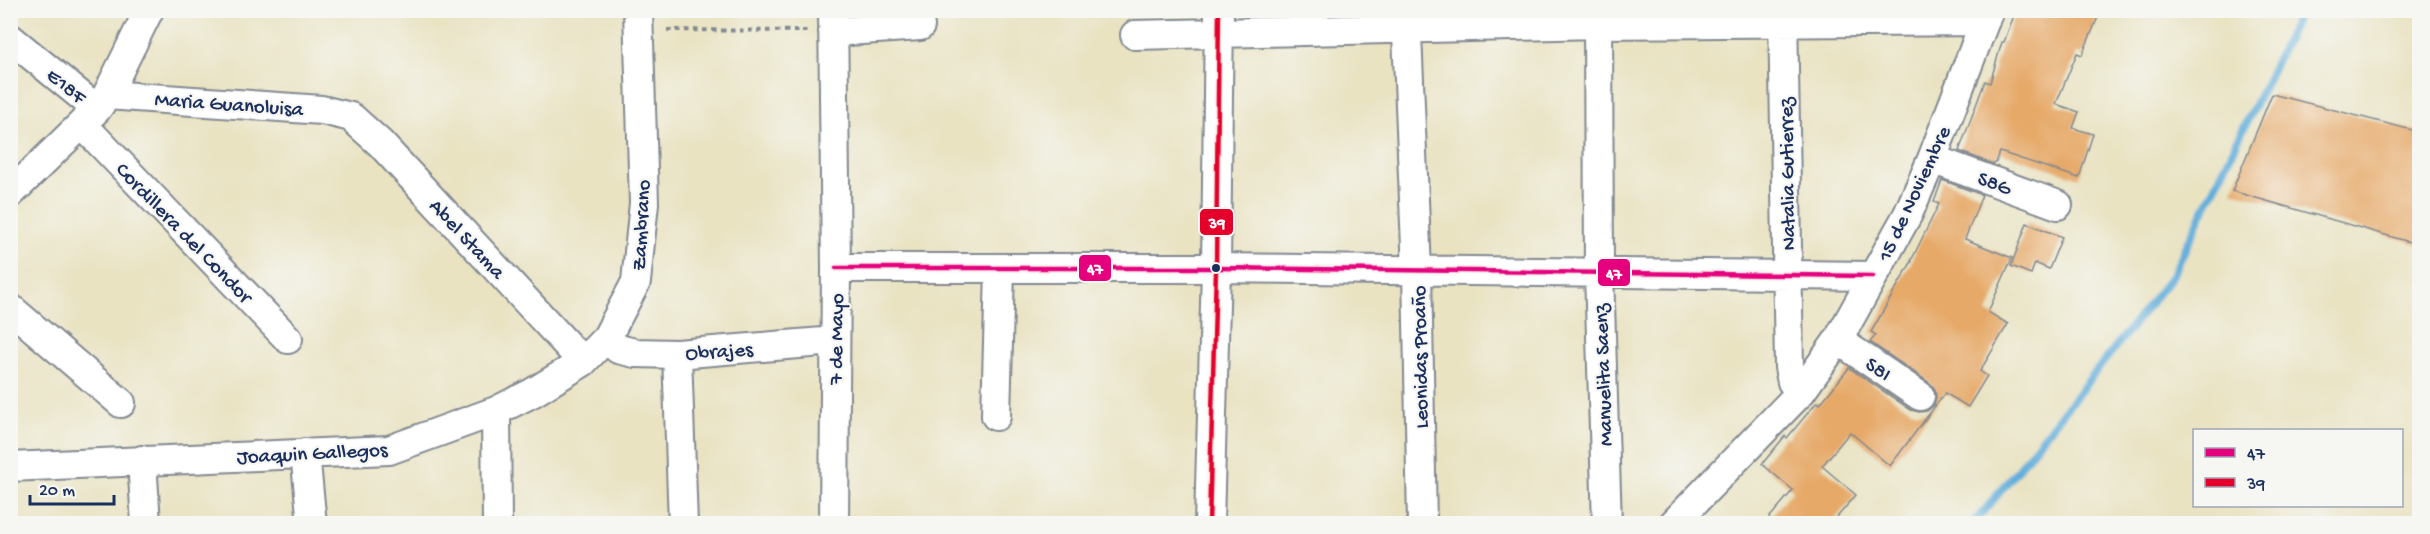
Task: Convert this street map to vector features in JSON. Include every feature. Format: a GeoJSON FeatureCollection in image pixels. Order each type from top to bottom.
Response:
{"type":"FeatureCollection","features":[{"type":"Feature","properties":{"kind":"street"},"geometry":{"type":"LineString","coordinates":[[10,194],[95,109],[149,10]]}},
{"type":"Feature","properties":{"kind":"street"},"geometry":{"type":"LineString","coordinates":[[1135,34],[1218,21],[1987,16]]}},
{"type":"Feature","properties":{"kind":"street","name":"15 de Noviembre"},"geometry":{"type":"LineString","coordinates":[[1672,524],[1801,392],[1838,340],[1908,214],[1932,159],[1987,16]]}},
{"type":"Feature","properties":{"kind":"street","name":"Manuelita Saenz"},"geometry":{"type":"LineString","coordinates":[[1598,17],[1599,273],[1607,524]]}},
{"type":"Feature","properties":{"kind":"street","name":"Natalia Gutierrez"},"geometry":{"type":"LineString","coordinates":[[1783,17],[1789,367],[1792,382],[1801,392]]}},
{"type":"Feature","properties":{"kind":"street","name":"Leonidas Proaño"},"geometry":{"type":"LineString","coordinates":[[1406,19],[1417,271],[1422,524]]}},
{"type":"Feature","properties":{"kind":"street","name":"Zambrano"},"geometry":{"type":"LineString","coordinates":[[532,393],[582,362],[608,337],[636,282],[644,203],[639,20]]}},
{"type":"Feature","properties":{"kind":"street"},"geometry":{"type":"LineString","coordinates":[[833,21],[920,26]]}},
{"type":"Feature","properties":{"kind":"street","name":"7 de Mayo"},"geometry":{"type":"LineString","coordinates":[[833,21],[836,268],[834,524]]}},
{"type":"Feature","properties":{"kind":"street"},"geometry":{"type":"LineString","coordinates":[[1209,524],[1216,268],[1218,21]]}},
{"type":"Feature","properties":{"kind":"street","name":"E18F"},"geometry":{"type":"LineString","coordinates":[[10,38],[95,109]]}},
{"type":"Feature","properties":{"kind":"street","name":"Maria Guanoluisa"},"geometry":{"type":"LineString","coordinates":[[95,109],[322,110],[351,117]]}},
{"type":"Feature","properties":{"kind":"street","name":"Cordillera del Condor"},"geometry":{"type":"LineString","coordinates":[[95,109],[288,339]]}},
{"type":"Feature","properties":{"kind":"street","name":"Abel Stama"},"geometry":{"type":"LineString","coordinates":[[351,117],[380,143],[582,362]]}},
{"type":"Feature","properties":{"kind":"street","name":"S8G"},"geometry":{"type":"LineString","coordinates":[[1932,159],[2058,205]]}},
{"type":"Feature","properties":{"kind":"street"},"geometry":{"type":"LineString","coordinates":[[836,268],[1216,268],[1873,276]]}},
{"type":"Feature","properties":{"kind":"street"},"geometry":{"type":"LineString","coordinates":[[996,416],[1000,269]]}},
{"type":"Feature","properties":{"kind":"street"},"geometry":{"type":"LineString","coordinates":[[10,308],[121,403]]}},
{"type":"Feature","properties":{"kind":"street","name":"Obrajes"},"geometry":{"type":"LineString","coordinates":[[608,337],[618,349],[635,353],[677,354],[835,341]]}},
{"type":"Feature","properties":{"kind":"street","name":"S8I"},"geometry":{"type":"LineString","coordinates":[[1838,340],[1920,396]]}},
{"type":"Feature","properties":{"kind":"street"},"geometry":{"type":"LineString","coordinates":[[677,354],[683,524]]}},
{"type":"Feature","properties":{"kind":"street","name":"Joaquin Gallegos"},"geometry":{"type":"LineString","coordinates":[[10,467],[389,450],[496,411],[532,393]]}},
{"type":"Feature","properties":{"kind":"street"},"geometry":{"type":"LineString","coordinates":[[496,411],[497,524]]}},
{"type":"Feature","properties":{"kind":"street"},"geometry":{"type":"LineString","coordinates":[[305,453],[312,524]]}},
{"type":"Feature","properties":{"kind":"street"},"geometry":{"type":"LineString","coordinates":[[142,460],[146,524]]}},
{"type":"Feature","properties":{"kind":"path"},"geometry":{"type":"LineString","coordinates":[[639,20],[833,21]]}},
{"type":"Feature","properties":{"kind":"building"},"geometry":{"type":"Polygon","coordinates":[[[2016,10],[2101,10],[2082,55],[2077,53],[2056,104],[2079,112],[2073,128],[2093,134],[2079,178],[2000,152],[1996,163],[1993,164],[1959,151],[1985,81],[1990,83],[2002,42],[2004,42],[2016,10]]]}},
{"type":"Feature","properties":{"kind":"building"},"geometry":{"type":"Polygon","coordinates":[[[2272,94],[2420,132],[2420,245],[2232,191],[2272,94]]]}},
{"type":"Feature","properties":{"kind":"building"},"geometry":{"type":"Polygon","coordinates":[[[1942,180],[1982,195],[1965,239],[2012,258],[1988,312],[2008,324],[1980,371],[1987,376],[1968,407],[1945,393],[1890,466],[1850,432],[1822,466],[1856,495],[1831,524],[1764,524],[1793,490],[1762,464],[1817,402],[1820,404],[1849,368],[1911,410],[1927,411],[1934,405],[1935,389],[1930,383],[1870,342],[1876,335],[1871,332],[1912,261],[1939,204],[1934,202],[1942,180]]]}},
{"type":"Feature","properties":{"kind":"building"},"geometry":{"type":"Polygon","coordinates":[[[2027,223],[2062,237],[2049,269],[2035,263],[2031,274],[2011,266],[2027,223]]]}},
{"type":"Feature","properties":{"kind":"waterway"},"geometry":{"type":"LineString","coordinates":[[1971,524],[1982,514],[2172,276],[2301,10]]}},
{"type":"Feature","properties":{"kind":"transit line","name":"39"},"geometry":{"type":"LineString","coordinates":[[1209,524],[1216,268],[1219,10]]}},
{"type":"Feature","properties":{"kind":"transit line","name":"47"},"geometry":{"type":"LineString","coordinates":[[836,268],[1216,268],[1873,276]]}}]}
